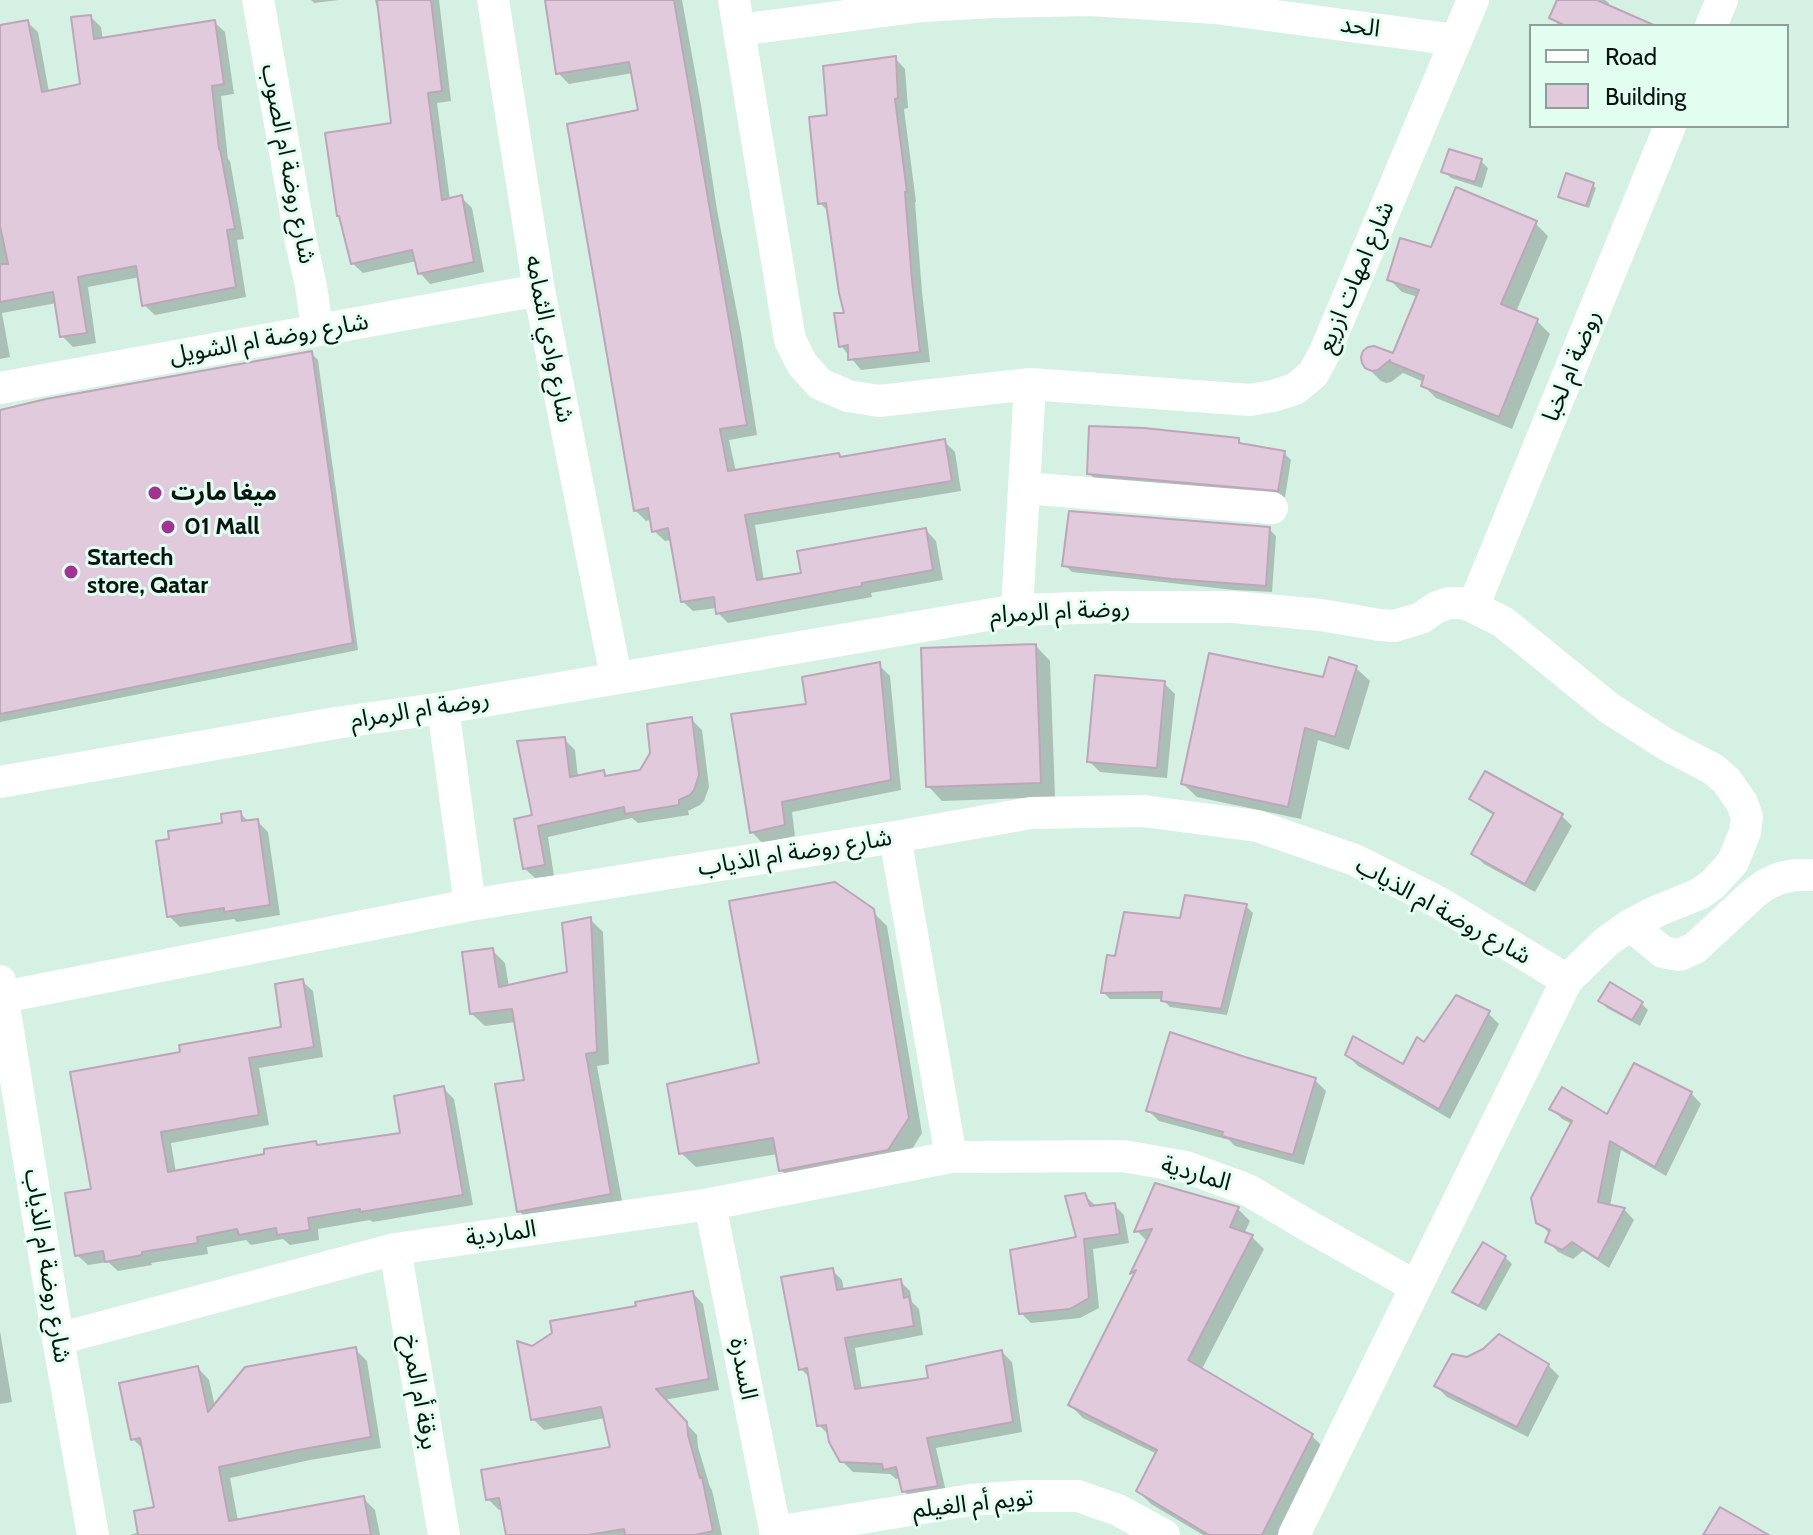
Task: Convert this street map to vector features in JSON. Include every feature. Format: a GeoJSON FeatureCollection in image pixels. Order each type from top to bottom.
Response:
{"type":"FeatureCollection","features":[{"type":"Feature","properties":{"kind":"street","name":"شارع روضة ام الصوب"},"geometry":{"type":"LineString","coordinates":[[258,0],[317,329]]}},
{"type":"Feature","properties":{"kind":"street","name":"شارع وادي الثمامه"},"geometry":{"type":"LineString","coordinates":[[493,0],[539,290],[616,677]]}},
{"type":"Feature","properties":{"kind":"street","name":"الحد"},"geometry":{"type":"LineString","coordinates":[[736,15],[994,2],[1090,0],[1216,4],[1456,40]]}},
{"type":"Feature","properties":{"kind":"street","name":"شارع امهات ازريع"},"geometry":{"type":"LineString","coordinates":[[736,15],[790,340],[802,364],[820,384],[848,396],[879,401],[1030,384],[1250,400],[1295,389],[1313,374],[1473,0]]}},
{"type":"Feature","properties":{"kind":"street"},"geometry":{"type":"LineString","coordinates":[[1712,24],[1722,0]]}},
{"type":"Feature","properties":{"kind":"street","name":"روضة ام لخبا"},"geometry":{"type":"LineString","coordinates":[[1473,607],[1669,128]]}},
{"type":"Feature","properties":{"kind":"street","name":"شارع روضة ام الشويل"},"geometry":{"type":"LineString","coordinates":[[0,388],[539,290]]}},
{"type":"Feature","properties":{"kind":"street"},"geometry":{"type":"LineString","coordinates":[[1017,610],[1030,384]]}},
{"type":"Feature","properties":{"kind":"street"},"geometry":{"type":"LineString","coordinates":[[1024,488],[1272,508]]}},
{"type":"Feature","properties":{"kind":"street","name":"روضة ام الرمرام"},"geometry":{"type":"LineString","coordinates":[[0,782],[1017,610],[1233,607],[1394,626],[1421,618],[1449,603],[1473,607]]}},
{"type":"Feature","properties":{"kind":"street"},"geometry":{"type":"LineString","coordinates":[[1294,1535],[1567,980],[1606,942],[1630,925],[1699,894],[1724,874],[1733,862],[1745,832],[1747,817],[1742,803],[1726,780],[1713,769],[1667,745],[1609,708],[1503,622],[1473,607]]}},
{"type":"Feature","properties":{"kind":"street"},"geometry":{"type":"LineString","coordinates":[[443,708],[470,905]]}},
{"type":"Feature","properties":{"kind":"street","name":"شارع روضة ام الذياب"},"geometry":{"type":"LineString","coordinates":[[93,1535],[2,989],[470,905],[1031,813],[1143,811],[1257,826],[1355,860],[1438,902],[1567,980]]}},
{"type":"Feature","properties":{"kind":"street"},"geometry":{"type":"LineString","coordinates":[[895,837],[951,1157]]}},
{"type":"Feature","properties":{"kind":"street"},"geometry":{"type":"LineString","coordinates":[[1630,925],[1663,952],[1679,955],[1695,948],[1765,885],[1780,878],[1813,875]]}},
{"type":"Feature","properties":{"kind":"street","name":"الماردية"},"geometry":{"type":"LineString","coordinates":[[58,1339],[395,1249],[710,1204],[951,1157],[1123,1156],[1186,1167],[1248,1190],[1415,1286]]}},
{"type":"Feature","properties":{"kind":"street","name":"السدرة"},"geometry":{"type":"LineString","coordinates":[[710,1204],[776,1534]]}},
{"type":"Feature","properties":{"kind":"street","name":"برقة أم المرخ"},"geometry":{"type":"LineString","coordinates":[[395,1249],[444,1535]]}},
{"type":"Feature","properties":{"kind":"street","name":"تويم أم الغيلم"},"geometry":{"type":"LineString","coordinates":[[776,1534],[971,1500],[1078,1496],[1118,1510],[1164,1535]]}},
{"type":"Feature","properties":{"kind":"building"},"geometry":{"type":"Polygon","coordinates":[[[377,0],[431,0],[442,91],[428,93],[442,200],[462,195],[474,262],[418,274],[412,250],[351,264],[337,216],[325,133],[391,123],[377,0]]]}},
{"type":"Feature","properties":{"kind":"building"},"geometry":{"type":"Polygon","coordinates":[[[545,0],[674,0],[747,425],[720,429],[728,471],[839,453],[840,457],[945,439],[952,481],[745,515],[757,580],[801,573],[797,551],[926,528],[933,570],[716,614],[714,597],[681,602],[668,528],[652,532],[648,508],[634,511],[567,124],[638,110],[629,62],[556,74],[545,0]]]}},
{"type":"Feature","properties":{"kind":"building"},"geometry":{"type":"Polygon","coordinates":[[[1557,0],[1597,0],[1651,24],[1562,24],[1549,18],[1557,0]]]}},
{"type":"Feature","properties":{"kind":"building"},"geometry":{"type":"Polygon","coordinates":[[[91,15],[94,39],[215,20],[224,84],[212,86],[219,149],[235,229],[227,230],[236,287],[142,306],[136,266],[78,277],[87,333],[60,337],[53,292],[0,302],[0,264],[8,264],[0,226],[0,25],[28,20],[42,92],[80,84],[71,17],[91,15]]]}},
{"type":"Feature","properties":{"kind":"building"},"geometry":{"type":"Polygon","coordinates":[[[896,56],[898,98],[895,99],[907,192],[920,352],[848,360],[848,345],[839,347],[834,313],[844,313],[826,203],[818,204],[809,117],[827,115],[823,66],[896,56]]]}},
{"type":"Feature","properties":{"kind":"building"},"geometry":{"type":"Polygon","coordinates":[[[1449,149],[1482,159],[1475,182],[1441,172],[1449,149]]]}},
{"type":"Feature","properties":{"kind":"building"},"geometry":{"type":"Polygon","coordinates":[[[1566,173],[1594,183],[1586,206],[1558,197],[1566,173]]]}},
{"type":"Feature","properties":{"kind":"building"},"geometry":{"type":"Polygon","coordinates":[[[1456,187],[1537,221],[1501,304],[1538,319],[1499,417],[1421,386],[1424,376],[1390,360],[1372,371],[1362,363],[1363,351],[1368,347],[1393,353],[1419,290],[1387,280],[1400,238],[1431,247],[1456,187]]]}},
{"type":"Feature","properties":{"kind":"building","name":"01 Mall"},"geometry":{"type":"Polygon","coordinates":[[[312,351],[353,643],[0,714],[0,410],[312,351]]]}},
{"type":"Feature","properties":{"kind":"building"},"geometry":{"type":"Polygon","coordinates":[[[1089,426],[1239,438],[1239,443],[1285,451],[1278,491],[1087,474],[1089,426]]]}},
{"type":"Feature","properties":{"kind":"building"},"geometry":{"type":"Polygon","coordinates":[[[1069,511],[1270,527],[1266,586],[1062,566],[1069,511]]]}},
{"type":"Feature","properties":{"kind":"building"},"geometry":{"type":"Polygon","coordinates":[[[1036,644],[1041,783],[926,787],[921,648],[1036,644]]]}},
{"type":"Feature","properties":{"kind":"building"},"geometry":{"type":"Polygon","coordinates":[[[1209,653],[1323,677],[1329,657],[1357,666],[1335,737],[1305,728],[1288,807],[1181,784],[1209,653]]]}},
{"type":"Feature","properties":{"kind":"building"},"geometry":{"type":"Polygon","coordinates":[[[880,662],[891,780],[782,802],[785,825],[750,833],[731,714],[806,704],[802,677],[880,662]]]}},
{"type":"Feature","properties":{"kind":"building"},"geometry":{"type":"Polygon","coordinates":[[[1095,675],[1165,681],[1157,768],[1087,762],[1095,675]]]}},
{"type":"Feature","properties":{"kind":"building"},"geometry":{"type":"Polygon","coordinates":[[[692,717],[699,775],[694,790],[679,800],[679,805],[625,814],[624,807],[538,826],[545,865],[523,869],[514,819],[532,815],[517,741],[565,737],[570,777],[604,770],[605,776],[640,770],[650,753],[647,724],[692,717]]]}},
{"type":"Feature","properties":{"kind":"building"},"geometry":{"type":"Polygon","coordinates":[[[1485,771],[1563,814],[1525,884],[1471,854],[1494,813],[1469,799],[1485,771]]]}},
{"type":"Feature","properties":{"kind":"building"},"geometry":{"type":"Polygon","coordinates":[[[241,811],[242,821],[258,819],[270,905],[167,917],[156,841],[169,839],[168,831],[222,823],[221,814],[241,811]]]}},
{"type":"Feature","properties":{"kind":"building"},"geometry":{"type":"Polygon","coordinates":[[[835,882],[874,909],[909,1118],[888,1150],[779,1171],[773,1138],[679,1154],[667,1084],[759,1063],[729,901],[835,882]]]}},
{"type":"Feature","properties":{"kind":"building"},"geometry":{"type":"Polygon","coordinates":[[[1185,895],[1247,904],[1221,1009],[1161,1001],[1162,992],[1101,993],[1107,955],[1115,956],[1124,912],[1180,918],[1185,895]]]}},
{"type":"Feature","properties":{"kind":"building"},"geometry":{"type":"Polygon","coordinates":[[[591,917],[597,1052],[586,1054],[611,1194],[517,1212],[495,1084],[524,1080],[512,1009],[470,1014],[462,952],[493,948],[499,987],[567,972],[562,923],[591,917]]]}},
{"type":"Feature","properties":{"kind":"building"},"geometry":{"type":"Polygon","coordinates":[[[303,979],[314,1047],[249,1058],[259,1115],[161,1132],[168,1172],[264,1154],[264,1149],[400,1133],[394,1096],[444,1086],[463,1195],[308,1218],[310,1230],[277,1235],[276,1228],[239,1235],[237,1229],[197,1237],[198,1243],[105,1262],[103,1251],[75,1256],[65,1193],[91,1189],[70,1072],[180,1052],[179,1045],[281,1027],[275,984],[303,979]]]}},
{"type":"Feature","properties":{"kind":"building"},"geometry":{"type":"Polygon","coordinates":[[[1610,982],[1643,1002],[1632,1020],[1598,1001],[1610,982]]]}},
{"type":"Feature","properties":{"kind":"building"},"geometry":{"type":"Polygon","coordinates":[[[1456,995],[1490,1011],[1439,1109],[1345,1055],[1353,1036],[1403,1064],[1417,1037],[1424,1042],[1456,995]]]}},
{"type":"Feature","properties":{"kind":"building"},"geometry":{"type":"Polygon","coordinates":[[[1170,1032],[1316,1078],[1293,1155],[1146,1111],[1170,1032]]]}},
{"type":"Feature","properties":{"kind":"building"},"geometry":{"type":"Polygon","coordinates":[[[1634,1063],[1692,1092],[1655,1167],[1610,1141],[1598,1202],[1625,1208],[1598,1259],[1572,1242],[1562,1250],[1545,1242],[1550,1230],[1536,1223],[1531,1198],[1572,1121],[1549,1109],[1562,1087],[1607,1114],[1634,1063]]]}},
{"type":"Feature","properties":{"kind":"building"},"geometry":{"type":"Polygon","coordinates":[[[1155,1183],[1239,1207],[1230,1227],[1253,1235],[1188,1360],[1313,1434],[1262,1535],[1209,1535],[1136,1491],[1157,1450],[1068,1405],[1136,1270],[1130,1274],[1152,1229],[1134,1232],[1155,1183]]]}},
{"type":"Feature","properties":{"kind":"building"},"geometry":{"type":"Polygon","coordinates":[[[1085,1193],[1090,1206],[1115,1203],[1120,1234],[1084,1239],[1089,1298],[1070,1309],[1019,1314],[1010,1250],[1076,1237],[1065,1196],[1085,1193]]]}},
{"type":"Feature","properties":{"kind":"building"},"geometry":{"type":"Polygon","coordinates":[[[1483,1242],[1506,1256],[1479,1306],[1452,1292],[1483,1242]]]}},
{"type":"Feature","properties":{"kind":"building"},"geometry":{"type":"Polygon","coordinates":[[[833,1268],[837,1290],[901,1279],[904,1298],[909,1296],[914,1326],[845,1338],[855,1389],[928,1378],[926,1366],[1002,1350],[1013,1422],[927,1438],[938,1486],[902,1492],[896,1467],[883,1470],[882,1464],[840,1462],[829,1442],[826,1425],[817,1426],[807,1368],[799,1370],[781,1277],[833,1268]]]}},
{"type":"Feature","properties":{"kind":"building"},"geometry":{"type":"Polygon","coordinates":[[[693,1291],[709,1379],[656,1389],[687,1422],[713,1531],[695,1535],[625,1535],[624,1529],[588,1535],[506,1535],[499,1498],[486,1500],[481,1470],[610,1447],[601,1407],[531,1420],[517,1341],[532,1346],[552,1333],[550,1321],[636,1306],[635,1302],[693,1291]]]}},
{"type":"Feature","properties":{"kind":"building"},"geometry":{"type":"Polygon","coordinates":[[[1499,1334],[1549,1364],[1517,1427],[1434,1386],[1452,1354],[1467,1357],[1483,1349],[1499,1334]]]}},
{"type":"Feature","properties":{"kind":"building"},"geometry":{"type":"Polygon","coordinates":[[[356,1347],[371,1437],[219,1467],[229,1521],[364,1496],[371,1535],[138,1535],[134,1511],[154,1507],[140,1438],[131,1440],[119,1383],[198,1366],[208,1412],[245,1367],[356,1347]]]}},
{"type":"Feature","properties":{"kind":"building"},"geometry":{"type":"Polygon","coordinates":[[[1720,1507],[1769,1535],[1703,1535],[1720,1507]]]}},
{"type":"Feature","properties":{"kind":"place","name":"ميغا مارت"},"geometry":{"type":"Point","coordinates":[155,493]}},
{"type":"Feature","properties":{"kind":"place","name":"01 Mall"},"geometry":{"type":"Point","coordinates":[168,527]}},
{"type":"Feature","properties":{"kind":"place","name":"Startech store, Qatar"},"geometry":{"type":"Point","coordinates":[71,572]}}]}
